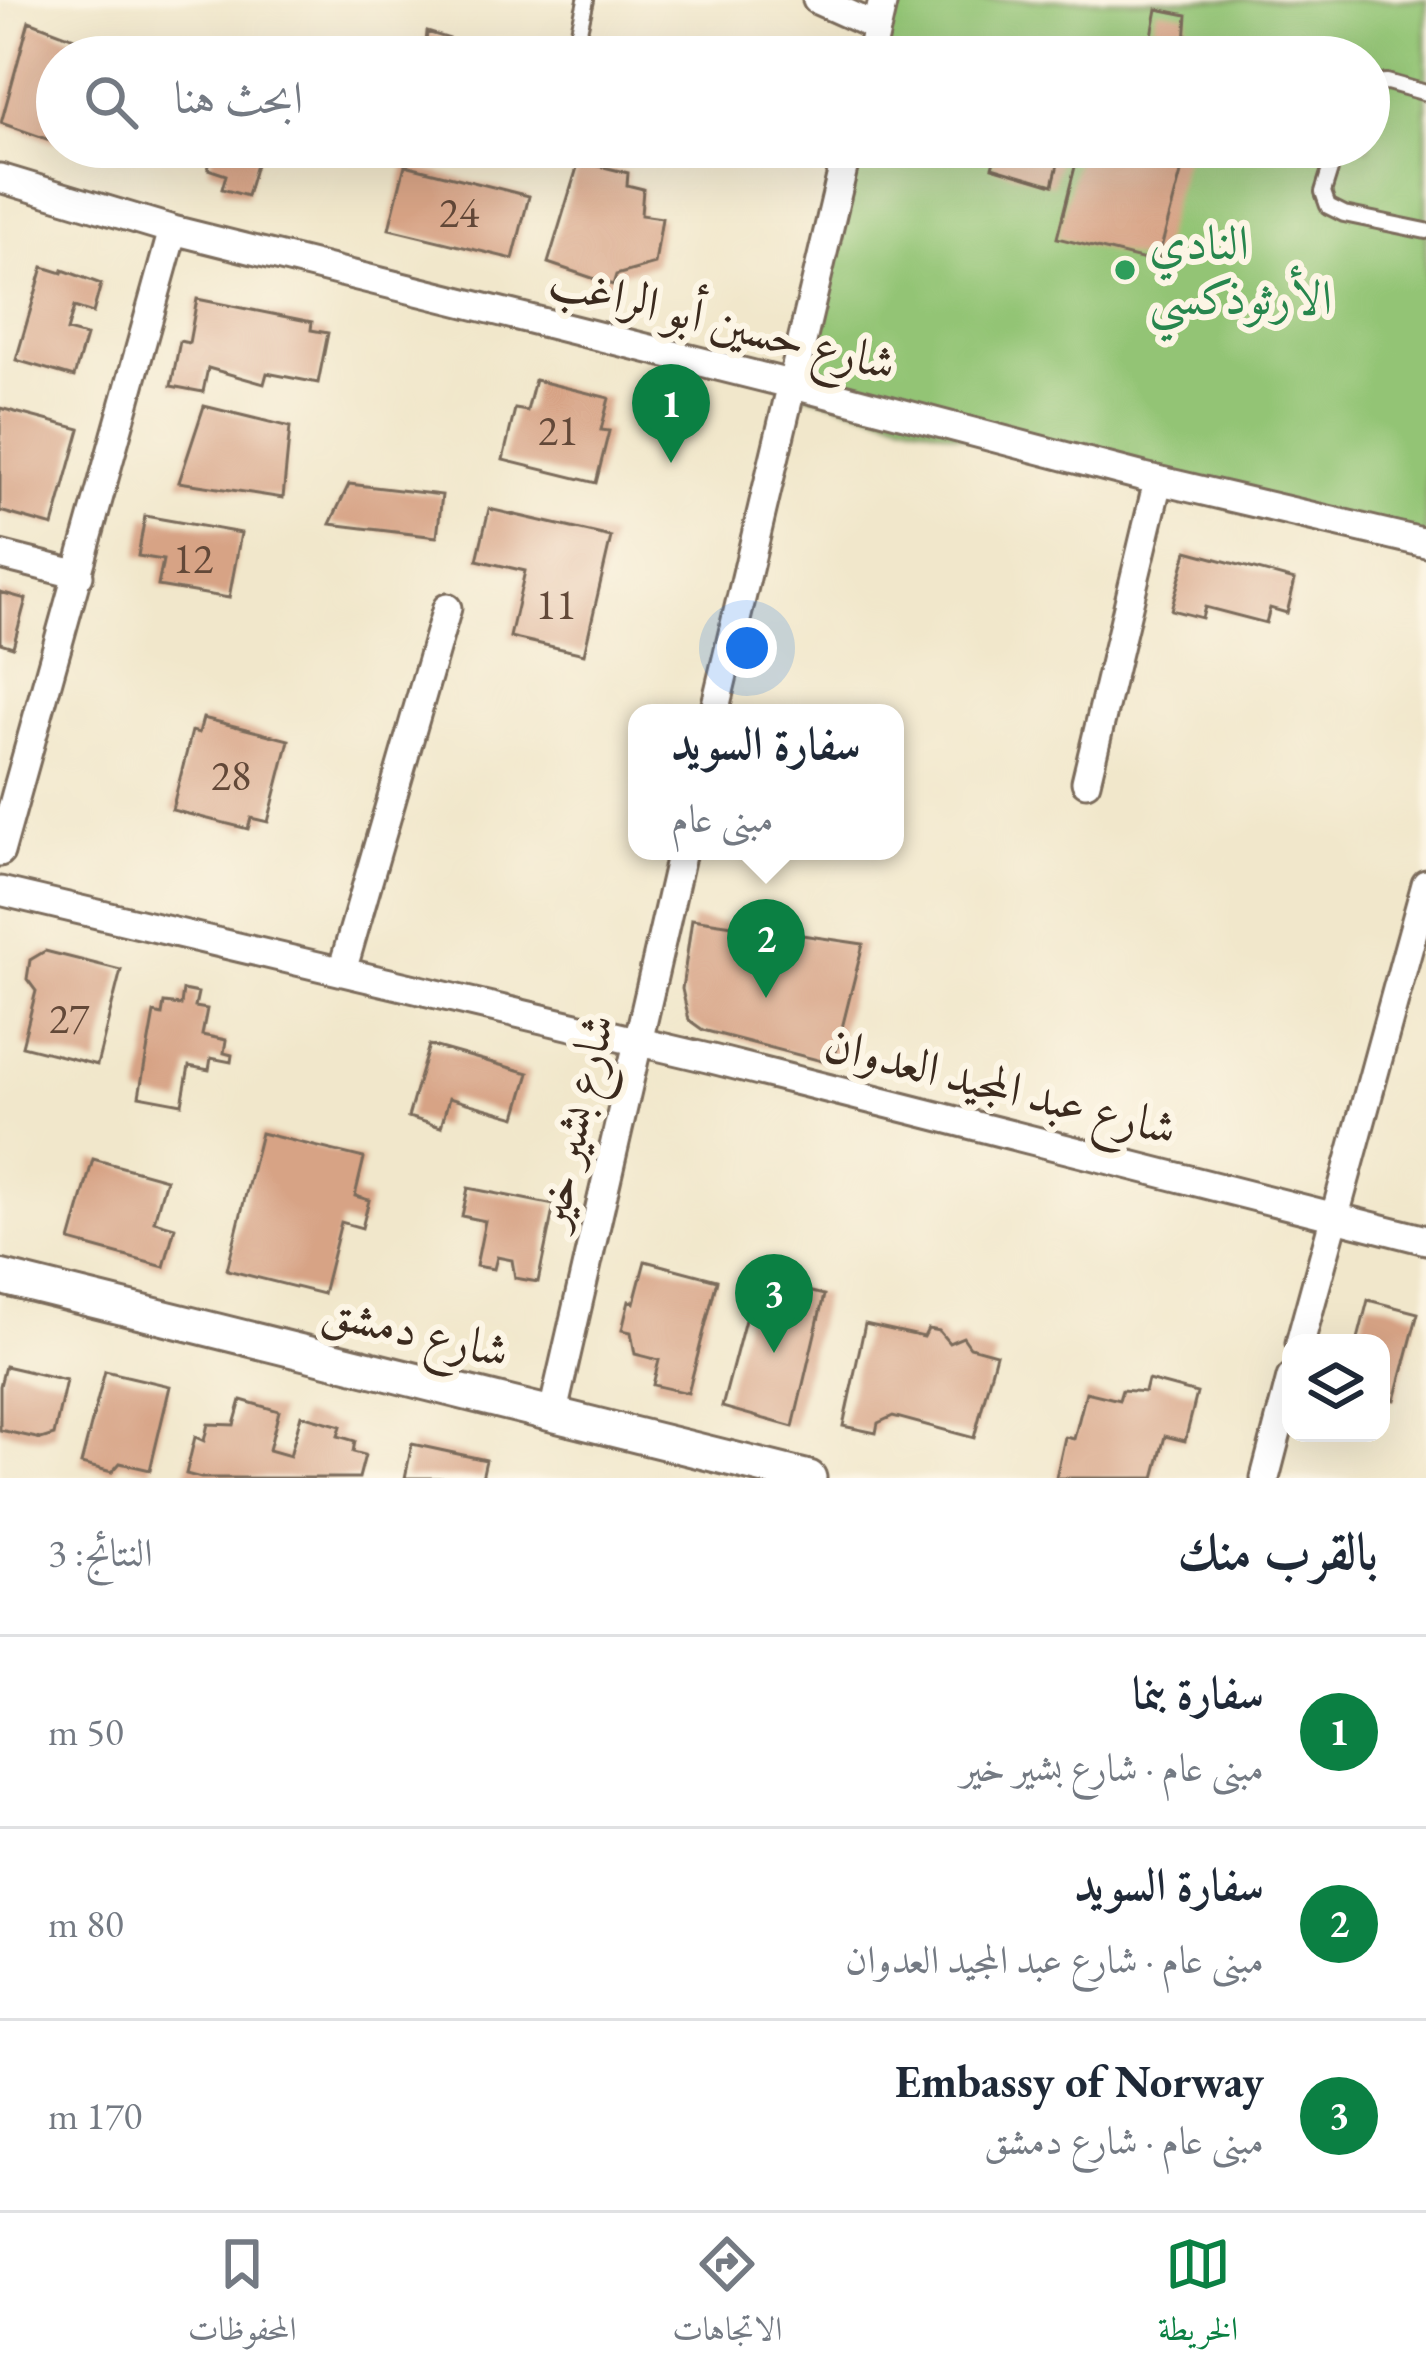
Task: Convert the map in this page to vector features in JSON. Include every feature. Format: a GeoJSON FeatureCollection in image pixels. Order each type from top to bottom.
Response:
{"type":"FeatureCollection","features":[{"type":"Feature","properties":{"kind":"street"},"geometry":{"type":"LineString","coordinates":[[817,0],[880,14]]}},
{"type":"Feature","properties":{"kind":"street"},"geometry":{"type":"LineString","coordinates":[[716,704],[843,168]]}},
{"type":"Feature","properties":{"kind":"street","name":"شارع حسين أبو الراغب"},"geometry":{"type":"LineString","coordinates":[[0,178],[173,230],[790,383],[1158,481],[1426,543]]}},
{"type":"Feature","properties":{"kind":"street"},"geometry":{"type":"LineString","coordinates":[[0,852],[173,230]]}},
{"type":"Feature","properties":{"kind":"street"},"geometry":{"type":"LineString","coordinates":[[1086,782],[1158,481]]}},
{"type":"Feature","properties":{"kind":"street"},"geometry":{"type":"LineString","coordinates":[[0,555],[79,574]]}},
{"type":"Feature","properties":{"kind":"street"},"geometry":{"type":"LineString","coordinates":[[342,971],[447,608]]}},
{"type":"Feature","properties":{"kind":"street","name":"شارع بشير خير"},"geometry":{"type":"LineString","coordinates":[[554,1412],[680,860]]}},
{"type":"Feature","properties":{"kind":"street"},"geometry":{"type":"LineString","coordinates":[[1302,1334],[1426,884]]}},
{"type":"Feature","properties":{"kind":"street","name":"شارع عبد المجيد العدوان"},"geometry":{"type":"LineString","coordinates":[[0,891],[638,1042],[1426,1240]]}},
{"type":"Feature","properties":{"kind":"street","name":"شارع دمشق"},"geometry":{"type":"LineString","coordinates":[[0,1277],[809,1478]]}},
{"type":"Feature","properties":{"kind":"street"},"geometry":{"type":"LineString","coordinates":[[1265,1478],[1282,1413]]}},
{"type":"Feature","properties":{"kind":"lane"},"geometry":{"type":"LineString","coordinates":[[578,36],[586,0]]}},
{"type":"Feature","properties":{"kind":"lane"},"geometry":{"type":"LineString","coordinates":[[1390,83],[1426,93]]}},
{"type":"Feature","properties":{"kind":"lane"},"geometry":{"type":"LineString","coordinates":[[1330,168],[1323,192],[1328,206],[1344,214],[1426,231]]}},
{"type":"Feature","properties":{"kind":"green space","name":"النادي الأرثوذكسي"},"geometry":{"type":"Polygon","coordinates":[[[884,0],[1426,0],[1426,558],[796,392],[846,168],[1390,168],[1390,36],[876,36],[884,0]]]}},
{"type":"Feature","properties":{"kind":"building"},"geometry":{"type":"Polygon","coordinates":[[[1157,9],[1187,15],[1185,36],[1152,36],[1157,9]]]}},
{"type":"Feature","properties":{"kind":"building"},"geometry":{"type":"Polygon","coordinates":[[[29,21],[69,36],[36,36],[36,135],[1,123],[29,21]]]}},
{"type":"Feature","properties":{"kind":"building"},"geometry":{"type":"Polygon","coordinates":[[[255,168],[247,196],[222,189],[226,175],[208,169],[255,168]]]}},
{"type":"Feature","properties":{"kind":"building"},"geometry":{"type":"Polygon","coordinates":[[[404,168],[529,196],[513,259],[389,229],[404,168]]]}},
{"type":"Feature","properties":{"kind":"building"},"geometry":{"type":"Polygon","coordinates":[[[577,168],[628,173],[627,185],[643,189],[641,215],[662,218],[655,264],[616,275],[613,285],[548,263],[577,168]]]}},
{"type":"Feature","properties":{"kind":"building"},"geometry":{"type":"Polygon","coordinates":[[[995,168],[1057,168],[1053,185],[995,168]]]}},
{"type":"Feature","properties":{"kind":"building"},"geometry":{"type":"Polygon","coordinates":[[[1075,168],[1182,168],[1157,263],[1057,238],[1075,168]]]}},
{"type":"Feature","properties":{"kind":"building"},"geometry":{"type":"Polygon","coordinates":[[[43,267],[101,284],[93,313],[74,307],[67,331],[86,336],[74,377],[16,360],[43,267]]]}},
{"type":"Feature","properties":{"kind":"building"},"geometry":{"type":"Polygon","coordinates":[[[197,299],[312,322],[311,330],[328,333],[318,383],[267,373],[264,384],[208,368],[203,392],[171,386],[180,341],[189,343],[197,299]]]}},
{"type":"Feature","properties":{"kind":"building"},"geometry":{"type":"Polygon","coordinates":[[[535,380],[609,398],[601,430],[609,431],[596,483],[503,460],[515,409],[527,411],[535,380]]]}},
{"type":"Feature","properties":{"kind":"building"},"geometry":{"type":"Polygon","coordinates":[[[204,406],[290,427],[283,498],[179,482],[204,406]]]}},
{"type":"Feature","properties":{"kind":"building"},"geometry":{"type":"Polygon","coordinates":[[[0,408],[80,429],[53,526],[0,511],[0,408]]]}},
{"type":"Feature","properties":{"kind":"building"},"geometry":{"type":"Polygon","coordinates":[[[349,484],[442,495],[437,537],[330,524],[349,484]]]}},
{"type":"Feature","properties":{"kind":"building"},"geometry":{"type":"Polygon","coordinates":[[[489,509],[611,537],[584,654],[510,637],[525,571],[477,560],[489,509]]]}},
{"type":"Feature","properties":{"kind":"building"},"geometry":{"type":"Polygon","coordinates":[[[145,516],[241,533],[229,598],[158,586],[163,560],[138,556],[145,516]]]}},
{"type":"Feature","properties":{"kind":"building"},"geometry":{"type":"Polygon","coordinates":[[[1187,551],[1295,580],[1287,613],[1270,608],[1266,623],[1205,607],[1202,618],[1171,610],[1187,551]]]}},
{"type":"Feature","properties":{"kind":"building"},"geometry":{"type":"Polygon","coordinates":[[[0,592],[26,599],[13,647],[0,643],[0,592]]]}},
{"type":"Feature","properties":{"kind":"building"},"geometry":{"type":"Polygon","coordinates":[[[203,718],[289,740],[268,822],[251,818],[248,829],[172,810],[192,731],[199,733],[203,718]]]}},
{"type":"Feature","properties":{"kind":"building"},"geometry":{"type":"Polygon","coordinates":[[[692,919],[863,944],[833,1064],[703,1030],[689,1020],[682,989],[692,919]]]}},
{"type":"Feature","properties":{"kind":"building"},"geometry":{"type":"Polygon","coordinates":[[[45,951],[121,970],[97,1065],[22,1046],[36,991],[27,979],[30,960],[45,951]]]}},
{"type":"Feature","properties":{"kind":"building"},"geometry":{"type":"Polygon","coordinates":[[[183,990],[198,993],[195,1007],[207,1009],[202,1035],[226,1040],[224,1053],[232,1055],[231,1062],[211,1058],[209,1070],[189,1066],[182,1104],[139,1096],[154,1013],[162,1015],[164,1003],[181,1005],[183,990]]]}},
{"type":"Feature","properties":{"kind":"building"},"geometry":{"type":"Polygon","coordinates":[[[429,1045],[529,1073],[516,1117],[449,1098],[441,1127],[408,1117],[429,1045]]]}},
{"type":"Feature","properties":{"kind":"building"},"geometry":{"type":"Polygon","coordinates":[[[261,1133],[364,1158],[355,1196],[369,1200],[362,1228],[341,1222],[323,1294],[227,1270],[261,1133]]]}},
{"type":"Feature","properties":{"kind":"building"},"geometry":{"type":"Polygon","coordinates":[[[93,1159],[166,1179],[154,1221],[175,1227],[164,1267],[70,1241],[93,1159]]]}},
{"type":"Feature","properties":{"kind":"building"},"geometry":{"type":"Polygon","coordinates":[[[468,1188],[554,1205],[538,1282],[515,1278],[512,1260],[497,1257],[494,1269],[476,1266],[485,1221],[462,1216],[468,1188]]]}},
{"type":"Feature","properties":{"kind":"building"},"geometry":{"type":"Polygon","coordinates":[[[645,1261],[717,1280],[688,1393],[653,1385],[659,1360],[635,1354],[631,1332],[622,1330],[645,1261]]]}},
{"type":"Feature","properties":{"kind":"building"},"geometry":{"type":"Polygon","coordinates":[[[756,1278],[824,1295],[793,1427],[722,1407],[756,1278]]]}},
{"type":"Feature","properties":{"kind":"building"},"geometry":{"type":"Polygon","coordinates":[[[1368,1300],[1418,1313],[1395,1400],[1390,1399],[1390,1334],[1359,1334],[1368,1300]]]}},
{"type":"Feature","properties":{"kind":"building"},"geometry":{"type":"Polygon","coordinates":[[[865,1324],[924,1337],[928,1329],[939,1331],[949,1343],[963,1337],[970,1347],[996,1354],[974,1438],[893,1416],[878,1423],[876,1433],[843,1426],[865,1324]]]}},
{"type":"Feature","properties":{"kind":"building"},"geometry":{"type":"Polygon","coordinates":[[[5,1366],[66,1380],[54,1435],[41,1439],[0,1430],[5,1366]]]}},
{"type":"Feature","properties":{"kind":"building"},"geometry":{"type":"Polygon","coordinates":[[[105,1371],[170,1386],[150,1470],[120,1463],[112,1472],[81,1464],[105,1371]]]}},
{"type":"Feature","properties":{"kind":"building"},"geometry":{"type":"Polygon","coordinates":[[[1148,1380],[1197,1393],[1185,1441],[1165,1436],[1154,1478],[1056,1478],[1065,1437],[1074,1439],[1086,1392],[1119,1400],[1122,1390],[1145,1392],[1148,1380]]]}},
{"type":"Feature","properties":{"kind":"building"},"geometry":{"type":"Polygon","coordinates":[[[241,1400],[279,1411],[269,1450],[290,1456],[301,1415],[341,1426],[338,1436],[355,1441],[353,1452],[365,1455],[359,1478],[201,1478],[186,1474],[195,1437],[204,1441],[208,1424],[234,1425],[241,1400]]]}},
{"type":"Feature","properties":{"kind":"building"},"geometry":{"type":"Polygon","coordinates":[[[412,1444],[486,1460],[482,1478],[405,1478],[412,1444]]]}},
{"type":"Feature","properties":{"kind":"place","name":"النادي الأرثوذكسي"},"geometry":{"type":"Point","coordinates":[1125,270]}},
{"type":"Feature","properties":{"kind":"place","name":"سفارة بنما"},"geometry":{"type":"Point","coordinates":[671,463]}},
{"type":"Feature","properties":{"kind":"place","name":"سفارة السويد"},"geometry":{"type":"Point","coordinates":[766,998]}},
{"type":"Feature","properties":{"kind":"place","name":"Embassy of Norway"},"geometry":{"type":"Point","coordinates":[774,1353]}}]}
